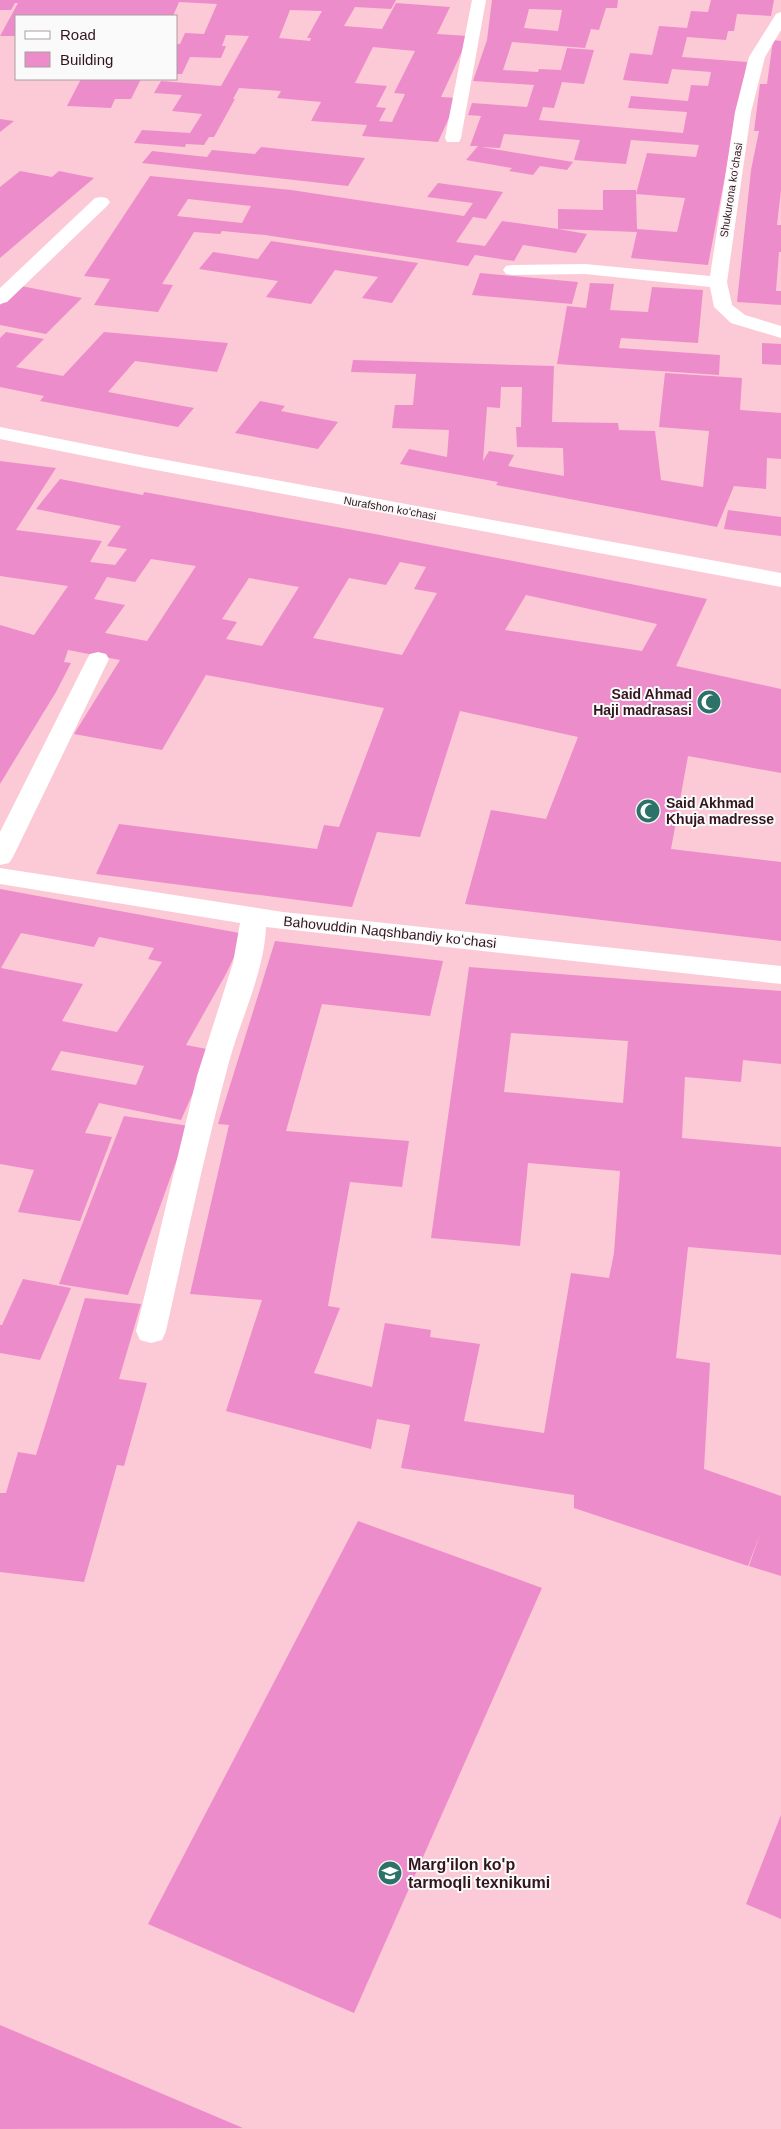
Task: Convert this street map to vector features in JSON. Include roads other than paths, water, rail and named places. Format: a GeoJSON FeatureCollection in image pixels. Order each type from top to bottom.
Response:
{"type":"FeatureCollection","features":[{"type":"Feature","properties":{"kind":"street"},"geometry":{"type":"LineString","coordinates":[[453,138],[479,0]]}},
{"type":"Feature","properties":{"kind":"street","name":"Shukurona koʻchasi"},"geometry":{"type":"LineString","coordinates":[[781,17],[757,57],[743,112],[718,282],[723,307],[738,319],[781,332]]}},
{"type":"Feature","properties":{"kind":"street"},"geometry":{"type":"LineString","coordinates":[[0,298],[101,202]]}},
{"type":"Feature","properties":{"kind":"street"},"geometry":{"type":"LineString","coordinates":[[512,270],[585,269],[718,282]]}},
{"type":"Feature","properties":{"kind":"street","name":"Nurafshon koʻchasi"},"geometry":{"type":"LineString","coordinates":[[0,433],[154,464],[781,580]]}},
{"type":"Feature","properties":{"kind":"street"},"geometry":{"type":"LineString","coordinates":[[0,857],[98,659]]}},
{"type":"Feature","properties":{"kind":"street","name":"Bahovuddin Naqshbandiy koʻchasi"},"geometry":{"type":"LineString","coordinates":[[0,876],[283,921],[781,975]]}},
{"type":"Feature","properties":{"kind":"street"},"geometry":{"type":"LineString","coordinates":[[151,1331],[191,1154],[221,1040],[254,936],[253,916]]}},
{"type":"Feature","properties":{"kind":"place","name":"Said Ahmad Haji madrasasi"},"geometry":{"type":"Point","coordinates":[709,702]}},
{"type":"Feature","properties":{"kind":"place","name":"Said Akhmad Khuja madresse"},"geometry":{"type":"Point","coordinates":[648,811]}},
{"type":"Feature","properties":{"kind":"place","name":"Marg'ilon ko'p tarmoqli texnikumi"},"geometry":{"type":"Point","coordinates":[390,1873]}}]}
